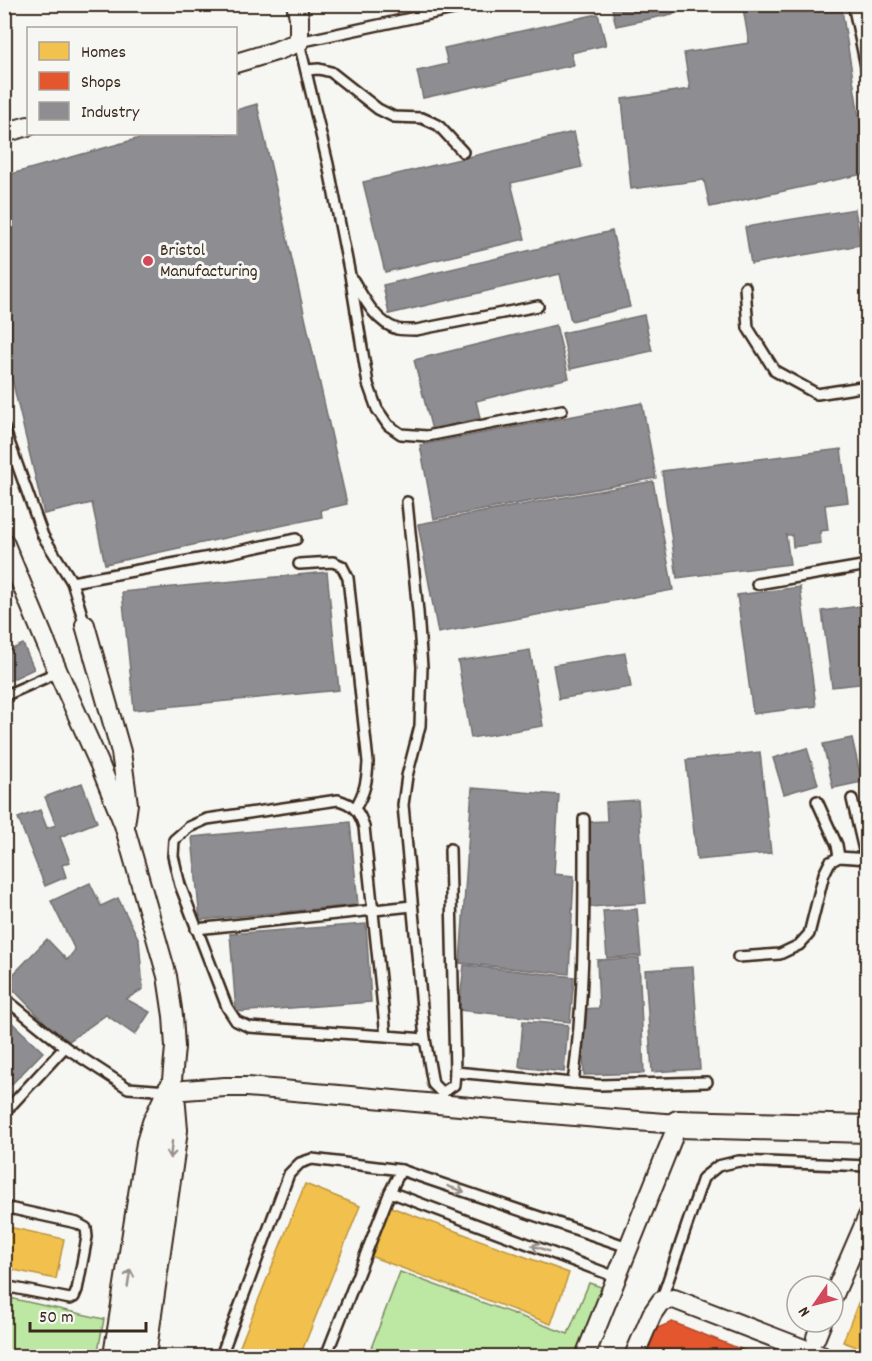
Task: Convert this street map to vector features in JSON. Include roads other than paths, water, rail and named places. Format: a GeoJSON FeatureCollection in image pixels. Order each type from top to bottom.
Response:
{"type":"FeatureCollection","features":[{"type":"Feature","properties":{"kind":"street"},"geometry":{"type":"LineString","coordinates":[[237,63],[299,42],[299,17],[296,4]]}},
{"type":"Feature","properties":{"kind":"street"},"geometry":{"type":"LineString","coordinates":[[4,133],[27,126]]}},
{"type":"Feature","properties":{"kind":"street"},"geometry":{"type":"LineString","coordinates":[[4,542],[124,825],[166,976],[173,1016],[175,1047],[171,1091],[174,1130],[142,1356]]}},
{"type":"Feature","properties":{"kind":"street"},"geometry":{"type":"LineString","coordinates":[[86,625],[121,752],[128,804],[124,825]]}},
{"type":"Feature","properties":{"kind":"street"},"geometry":{"type":"LineString","coordinates":[[171,1091],[247,1087],[443,1098],[571,1116],[678,1124],[867,1129]]}},
{"type":"Feature","properties":{"kind":"street"},"geometry":{"type":"LineString","coordinates":[[117,1356],[150,1143],[156,1123],[171,1091]]}},
{"type":"Feature","properties":{"kind":"street"},"geometry":{"type":"LineString","coordinates":[[585,1356],[678,1124]]}},
{"type":"Feature","properties":{"kind":"street"},"geometry":{"type":"LineString","coordinates":[[843,1274],[867,1216]]}},
{"type":"Feature","properties":{"kind":"street"},"geometry":{"type":"LineString","coordinates":[[634,1356],[652,1314],[661,1301],[674,1299],[822,1356]]}},
{"type":"Feature","properties":{"kind":"lane"},"geometry":{"type":"LineString","coordinates":[[477,4],[299,42],[328,164],[368,384],[377,409],[388,424],[401,434],[427,436],[562,410]]}},
{"type":"Feature","properties":{"kind":"lane"},"geometry":{"type":"LineString","coordinates":[[853,4],[867,76]]}},
{"type":"Feature","properties":{"kind":"lane"},"geometry":{"type":"LineString","coordinates":[[306,70],[319,69],[331,72],[378,109],[394,117],[422,118],[438,125],[463,152]]}},
{"type":"Feature","properties":{"kind":"lane"},"geometry":{"type":"LineString","coordinates":[[350,276],[382,322],[398,329],[416,330],[538,306]]}},
{"type":"Feature","properties":{"kind":"lane"},"geometry":{"type":"LineString","coordinates":[[746,287],[748,328],[775,371],[817,394],[867,386]]}},
{"type":"Feature","properties":{"kind":"lane"},"geometry":{"type":"LineString","coordinates":[[4,428],[43,536],[72,582],[86,625]]}},
{"type":"Feature","properties":{"kind":"lane"},"geometry":{"type":"LineString","coordinates":[[407,502],[422,666],[420,726],[406,776],[403,805],[425,1039],[433,1084],[443,1098],[454,1085],[455,1072],[450,849]]}},
{"type":"Feature","properties":{"kind":"lane"},"geometry":{"type":"LineString","coordinates":[[72,582],[210,557],[296,538]]}},
{"type":"Feature","properties":{"kind":"lane"},"geometry":{"type":"LineString","coordinates":[[299,564],[333,562],[342,566],[348,578],[368,762],[367,783],[362,798],[355,808]]}},
{"type":"Feature","properties":{"kind":"lane"},"geometry":{"type":"LineString","coordinates":[[757,584],[867,565]]}},
{"type":"Feature","properties":{"kind":"lane"},"geometry":{"type":"LineString","coordinates":[[4,696],[58,672]]}},
{"type":"Feature","properties":{"kind":"lane"},"geometry":{"type":"LineString","coordinates":[[738,957],[780,954],[799,945],[809,934],[824,874],[830,862],[839,857],[867,859],[852,799]]}},
{"type":"Feature","properties":{"kind":"lane"},"geometry":{"type":"LineString","coordinates":[[386,1035],[364,827],[355,808],[338,800],[207,819],[189,827],[174,840],[172,856],[180,885],[227,1007],[236,1021],[249,1027],[425,1039]]}},
{"type":"Feature","properties":{"kind":"lane"},"geometry":{"type":"LineString","coordinates":[[817,801],[837,845],[839,857]]}},
{"type":"Feature","properties":{"kind":"lane"},"geometry":{"type":"LineString","coordinates":[[573,1083],[577,1057],[583,963],[584,819]]}},
{"type":"Feature","properties":{"kind":"lane"},"geometry":{"type":"LineString","coordinates":[[196,929],[412,906]]}},
{"type":"Feature","properties":{"kind":"lane"},"geometry":{"type":"LineString","coordinates":[[4,998],[65,1047],[128,1088],[171,1091]]}},
{"type":"Feature","properties":{"kind":"lane"},"geometry":{"type":"LineString","coordinates":[[4,1113],[65,1047]]}},
{"type":"Feature","properties":{"kind":"lane"},"geometry":{"type":"LineString","coordinates":[[455,1072],[599,1085],[707,1082]]}},
{"type":"Feature","properties":{"kind":"lane"},"geometry":{"type":"LineString","coordinates":[[222,1356],[289,1174],[300,1163],[312,1159],[401,1170],[628,1247]]}},
{"type":"Feature","properties":{"kind":"lane"},"geometry":{"type":"LineString","coordinates":[[661,1301],[703,1178],[718,1166],[739,1161],[867,1166]]}},
{"type":"Feature","properties":{"kind":"lane"},"geometry":{"type":"LineString","coordinates":[[326,1356],[390,1192],[401,1170]]}},
{"type":"Feature","properties":{"kind":"lane"},"geometry":{"type":"LineString","coordinates":[[390,1192],[616,1277]]}},
{"type":"Feature","properties":{"kind":"lane"},"geometry":{"type":"LineString","coordinates":[[4,1207],[77,1223],[86,1228],[87,1237],[74,1297],[70,1299],[4,1286]]}},
{"type":"Feature","properties":{"kind":"place","name":"Bristol Manufacturing"},"geometry":{"type":"Point","coordinates":[148,261]}}]}
